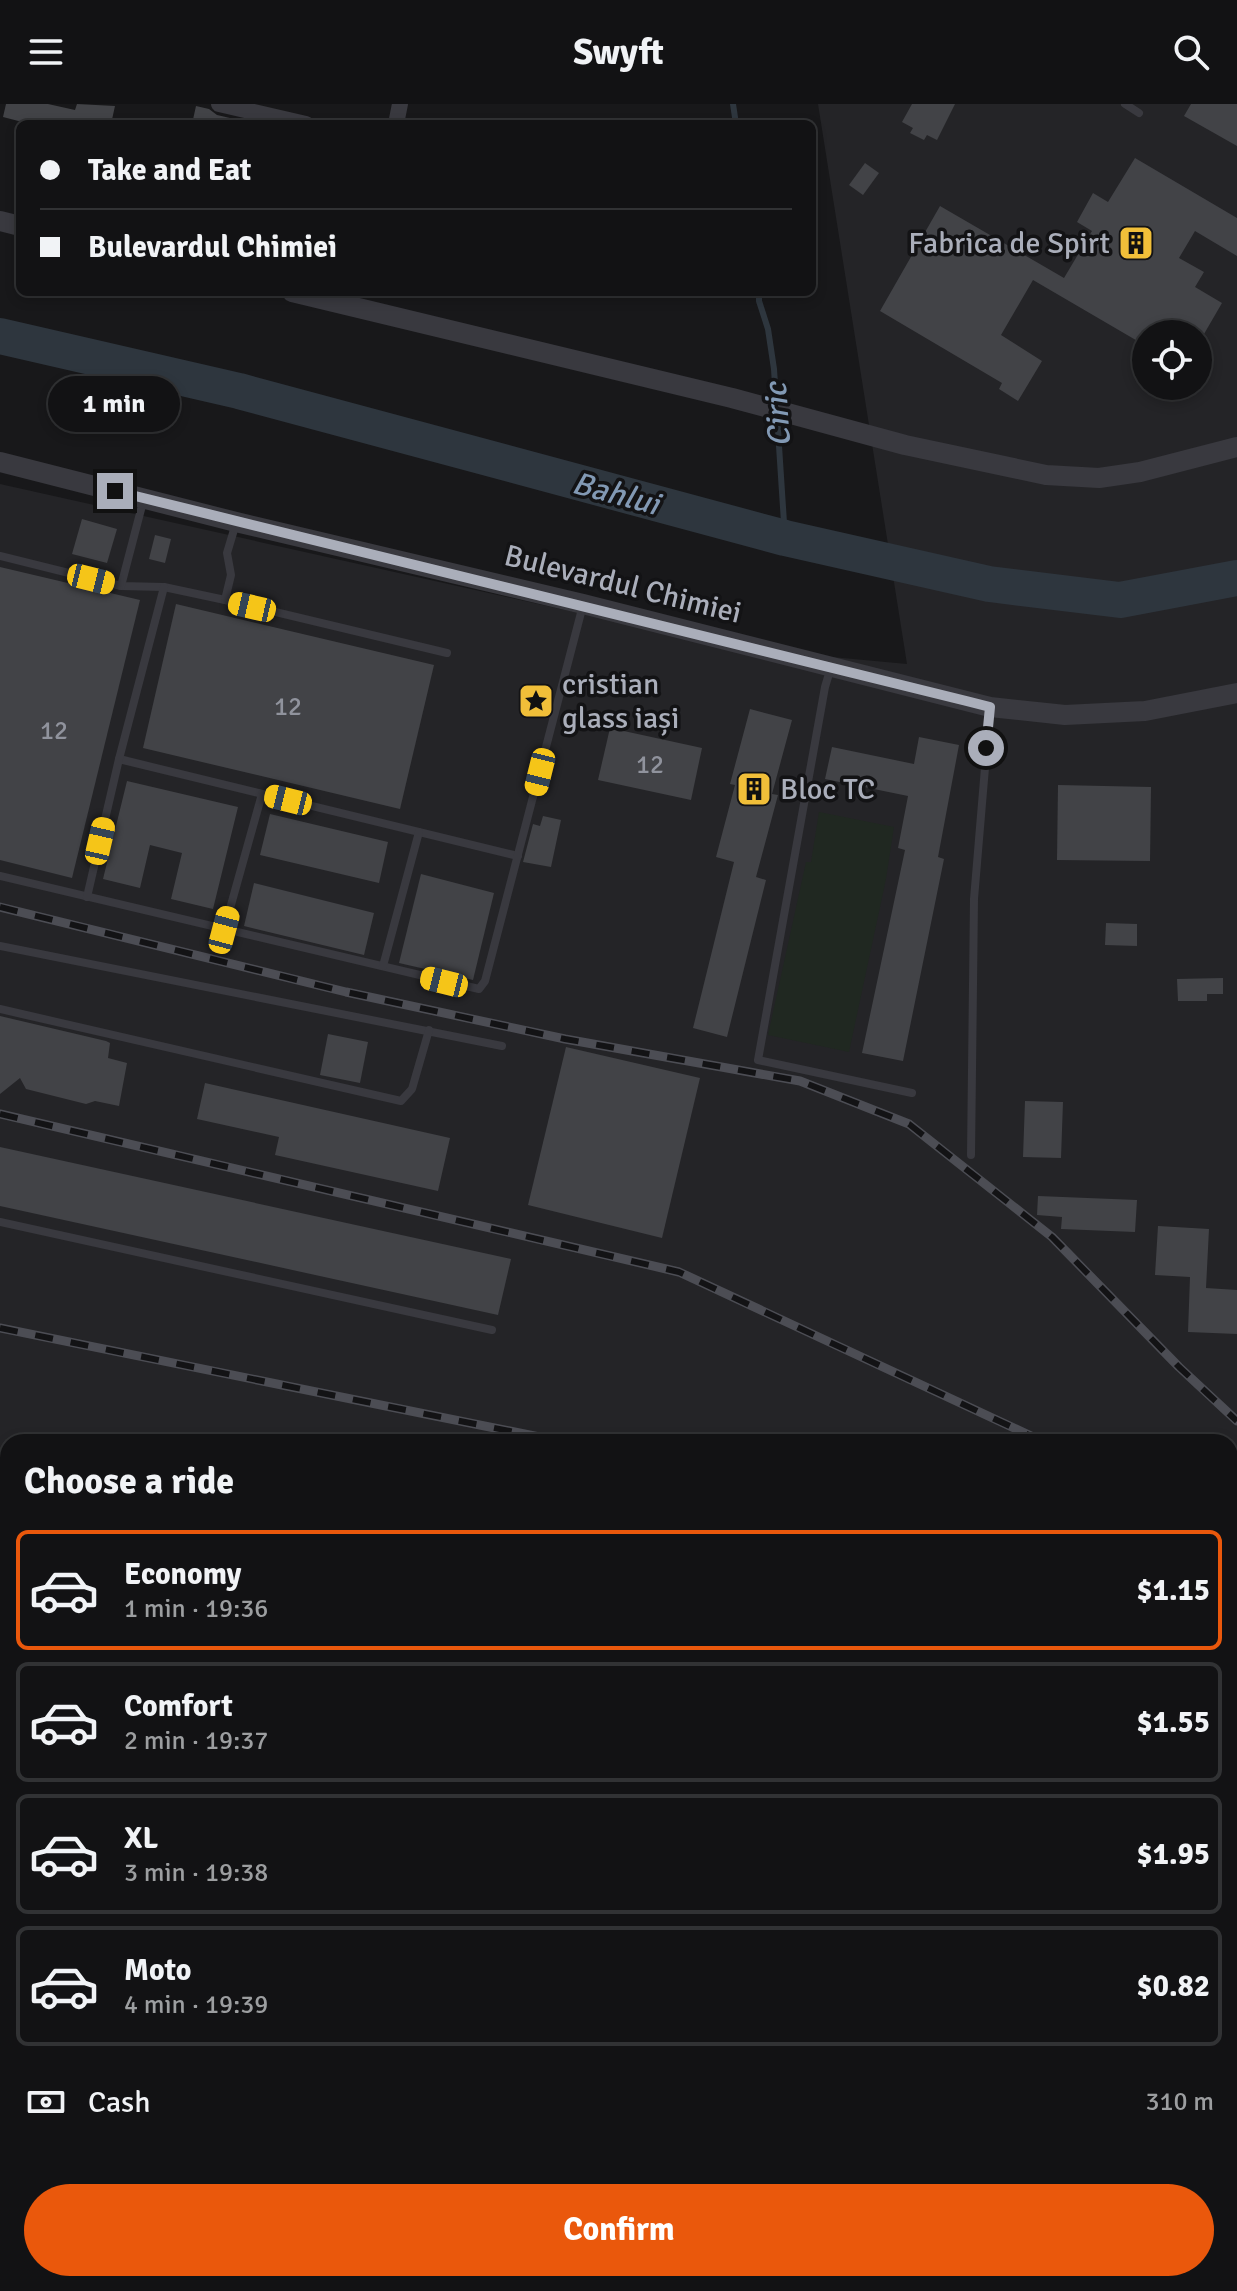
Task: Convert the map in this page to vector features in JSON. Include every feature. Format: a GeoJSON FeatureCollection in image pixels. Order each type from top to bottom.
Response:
{"type":"FeatureCollection","features":[{"type":"Feature","properties":{"kind":"street"},"geometry":{"type":"LineString","coordinates":[[219,104],[289,120]]}},
{"type":"Feature","properties":{"kind":"street"},"geometry":{"type":"LineString","coordinates":[[309,296],[732,398],[905,445],[1046,475],[1099,478],[1140,472],[1237,447]]}},
{"type":"Feature","properties":{"kind":"street","name":"Bulevardul Chimiei"},"geometry":{"type":"LineString","coordinates":[[0,462],[990,707],[1065,715],[1129,712],[1237,693]]}},
{"type":"Feature","properties":{"kind":"lane"},"geometry":{"type":"LineString","coordinates":[[1125,104],[1139,113]]}},
{"type":"Feature","properties":{"kind":"lane"},"geometry":{"type":"LineString","coordinates":[[121,586],[144,498]]}},
{"type":"Feature","properties":{"kind":"lane"},"geometry":{"type":"LineString","coordinates":[[225,600],[231,575],[227,553],[236,522]]}},
{"type":"Feature","properties":{"kind":"lane"},"geometry":{"type":"LineString","coordinates":[[0,556],[121,586],[164,587],[225,600],[447,653]]}},
{"type":"Feature","properties":{"kind":"lane"},"geometry":{"type":"LineString","coordinates":[[87,897],[164,587]]}},
{"type":"Feature","properties":{"kind":"lane"},"geometry":{"type":"LineString","coordinates":[[0,876],[474,990],[482,986],[583,604]]}},
{"type":"Feature","properties":{"kind":"lane"},"geometry":{"type":"LineString","coordinates":[[831,666],[758,1060],[912,1093]]}},
{"type":"Feature","properties":{"kind":"lane"},"geometry":{"type":"LineString","coordinates":[[971,1155],[974,899],[990,707]]}},
{"type":"Feature","properties":{"kind":"lane"},"geometry":{"type":"LineString","coordinates":[[119,759],[518,856]]}},
{"type":"Feature","properties":{"kind":"lane"},"geometry":{"type":"LineString","coordinates":[[224,930],[262,794]]}},
{"type":"Feature","properties":{"kind":"lane"},"geometry":{"type":"LineString","coordinates":[[383,966],[419,832]]}},
{"type":"Feature","properties":{"kind":"lane"},"geometry":{"type":"LineString","coordinates":[[0,946],[502,1046]]}},
{"type":"Feature","properties":{"kind":"lane"},"geometry":{"type":"LineString","coordinates":[[0,1009],[401,1101],[412,1089],[429,1030]]}},
{"type":"Feature","properties":{"kind":"lane"},"geometry":{"type":"LineString","coordinates":[[0,1222],[492,1330]]}},
{"type":"Feature","properties":{"kind":"shaded area"},"geometry":{"type":"Polygon","coordinates":[[[818,104],[1237,104],[1237,1434],[0,1434],[0,484],[735,648],[907,664],[818,104]]]}},
{"type":"Feature","properties":{"kind":"shaded area"},"geometry":{"type":"Polygon","coordinates":[[[819,812],[894,827],[849,1052],[768,1035],[806,862],[811,862],[819,812]]]}},
{"type":"Feature","properties":{"kind":"building"},"geometry":{"type":"Polygon","coordinates":[[[6,104],[48,104],[75,110],[77,104],[115,106],[112,120],[16,120],[3,117],[6,104]]]}},
{"type":"Feature","properties":{"kind":"building"},"geometry":{"type":"Polygon","coordinates":[[[912,104],[955,104],[937,140],[927,135],[924,140],[910,133],[913,128],[902,122],[912,104]]]}},
{"type":"Feature","properties":{"kind":"building"},"geometry":{"type":"Polygon","coordinates":[[[1191,104],[1237,104],[1237,146],[1184,116],[1191,104]]]}},
{"type":"Feature","properties":{"kind":"building"},"geometry":{"type":"Polygon","coordinates":[[[196,106],[238,120],[193,120],[196,106]]]}},
{"type":"Feature","properties":{"kind":"building"},"geometry":{"type":"Polygon","coordinates":[[[1135,158],[1237,218],[1237,256],[1195,231],[1179,258],[1204,272],[1195,287],[1222,303],[1212,320],[1132,320],[1132,338],[1033,280],[1001,335],[1042,361],[1018,401],[999,389],[1002,383],[880,311],[940,206],[1064,278],[1092,231],[1077,222],[1093,193],[1108,202],[1135,158]]]}},
{"type":"Feature","properties":{"kind":"building"},"geometry":{"type":"Polygon","coordinates":[[[865,163],[879,173],[863,195],[849,185],[865,163]]]}},
{"type":"Feature","properties":{"kind":"building"},"geometry":{"type":"Polygon","coordinates":[[[82,519],[117,529],[107,563],[72,554],[82,519]]]}},
{"type":"Feature","properties":{"kind":"building"},"geometry":{"type":"Polygon","coordinates":[[[155,535],[171,539],[165,563],[149,559],[155,535]]]}},
{"type":"Feature","properties":{"kind":"building"},"geometry":{"type":"Polygon","coordinates":[[[0,567],[140,600],[72,878],[0,860],[0,567]]]}},
{"type":"Feature","properties":{"kind":"building"},"geometry":{"type":"Polygon","coordinates":[[[176,604],[434,665],[400,809],[143,748],[176,604]]]}},
{"type":"Feature","properties":{"kind":"building"},"geometry":{"type":"Polygon","coordinates":[[[750,709],[792,720],[772,794],[778,795],[756,877],[766,880],[727,1037],[693,1028],[734,862],[716,857],[735,785],[730,784],[750,709]]]}},
{"type":"Feature","properties":{"kind":"building"},"geometry":{"type":"Polygon","coordinates":[[[610,728],[702,748],[691,800],[598,780],[610,728]]]}},
{"type":"Feature","properties":{"kind":"building"},"geometry":{"type":"Polygon","coordinates":[[[919,737],[959,745],[938,857],[944,859],[903,1061],[862,1053],[905,850],[898,848],[908,796],[825,779],[832,747],[914,764],[919,737]]]}},
{"type":"Feature","properties":{"kind":"building"},"geometry":{"type":"Polygon","coordinates":[[[127,781],[238,807],[213,909],[171,899],[182,853],[150,845],[140,888],[103,879],[127,781]]]}},
{"type":"Feature","properties":{"kind":"building"},"geometry":{"type":"Polygon","coordinates":[[[1058,785],[1151,787],[1150,861],[1057,860],[1058,785]]]}},
{"type":"Feature","properties":{"kind":"building"},"geometry":{"type":"Polygon","coordinates":[[[270,814],[388,842],[379,883],[260,855],[270,814]]]}},
{"type":"Feature","properties":{"kind":"building"},"geometry":{"type":"Polygon","coordinates":[[[543,816],[561,820],[551,867],[523,862],[533,824],[540,826],[543,816]]]}},
{"type":"Feature","properties":{"kind":"building"},"geometry":{"type":"Polygon","coordinates":[[[421,874],[494,893],[473,980],[399,963],[421,874]]]}},
{"type":"Feature","properties":{"kind":"building"},"geometry":{"type":"Polygon","coordinates":[[[254,883],[374,913],[364,955],[244,926],[254,883]]]}},
{"type":"Feature","properties":{"kind":"building"},"geometry":{"type":"Polygon","coordinates":[[[1106,923],[1137,924],[1137,946],[1105,945],[1106,923]]]}},
{"type":"Feature","properties":{"kind":"building"},"geometry":{"type":"Polygon","coordinates":[[[1223,978],[1223,994],[1207,994],[1207,1001],[1178,1001],[1177,979],[1223,978]]]}},
{"type":"Feature","properties":{"kind":"building"},"geometry":{"type":"Polygon","coordinates":[[[0,1016],[110,1043],[108,1058],[127,1063],[119,1106],[95,1101],[86,1104],[26,1089],[20,1078],[0,1094],[0,1016]]]}},
{"type":"Feature","properties":{"kind":"building"},"geometry":{"type":"Polygon","coordinates":[[[328,1034],[368,1042],[360,1083],[320,1075],[328,1034]]]}},
{"type":"Feature","properties":{"kind":"building"},"geometry":{"type":"Polygon","coordinates":[[[566,1047],[700,1078],[662,1238],[528,1205],[566,1047]]]}},
{"type":"Feature","properties":{"kind":"building"},"geometry":{"type":"Polygon","coordinates":[[[205,1083],[450,1138],[438,1191],[275,1155],[279,1137],[197,1119],[205,1083]]]}},
{"type":"Feature","properties":{"kind":"building"},"geometry":{"type":"Polygon","coordinates":[[[1025,1101],[1063,1102],[1061,1158],[1023,1157],[1025,1101]]]}},
{"type":"Feature","properties":{"kind":"building"},"geometry":{"type":"Polygon","coordinates":[[[0,1147],[511,1259],[498,1315],[0,1206],[0,1147]]]}},
{"type":"Feature","properties":{"kind":"building"},"geometry":{"type":"Polygon","coordinates":[[[1038,1196],[1137,1200],[1135,1232],[1061,1229],[1062,1217],[1037,1215],[1038,1196]]]}},
{"type":"Feature","properties":{"kind":"building"},"geometry":{"type":"Polygon","coordinates":[[[1158,1226],[1209,1229],[1206,1288],[1237,1290],[1237,1334],[1188,1332],[1190,1277],[1155,1275],[1158,1226]]]}},
{"type":"Feature","properties":{"kind":"waterway","name":"Ciric"},"geometry":{"type":"LineString","coordinates":[[733,104],[735,120]]}},
{"type":"Feature","properties":{"kind":"waterway","name":"Ciric"},"geometry":{"type":"LineString","coordinates":[[759,296],[774,369],[785,538]]}},
{"type":"Feature","properties":{"kind":"waterway","name":"Bahlui"},"geometry":{"type":"LineString","coordinates":[[0,336],[239,391],[785,538],[989,584],[1120,600],[1237,578]]}},
{"type":"Feature","properties":{"kind":"railway"},"geometry":{"type":"LineString","coordinates":[[0,907],[346,992],[565,1039],[800,1081],[909,1124],[1052,1237],[1179,1367],[1237,1421]]}},
{"type":"Feature","properties":{"kind":"railway"},"geometry":{"type":"LineString","coordinates":[[0,1114],[679,1272],[1027,1434]]}},
{"type":"Feature","properties":{"kind":"railway"},"geometry":{"type":"LineString","coordinates":[[0,1328],[524,1434]]}},
{"type":"Feature","properties":{"kind":"place","name":"Fabrica de Spirt"},"geometry":{"type":"Point","coordinates":[1136,243]}},
{"type":"Feature","properties":{"kind":"place","name":"cristian glass iași"},"geometry":{"type":"Point","coordinates":[536,701]}},
{"type":"Feature","properties":{"kind":"place","name":"Bloc TC"},"geometry":{"type":"Point","coordinates":[754,789]}},
{"type":"Feature","properties":{"kind":"route"},"geometry":{"type":"LineString","coordinates":[[115,491],[990,707],[986,748]]}}]}
